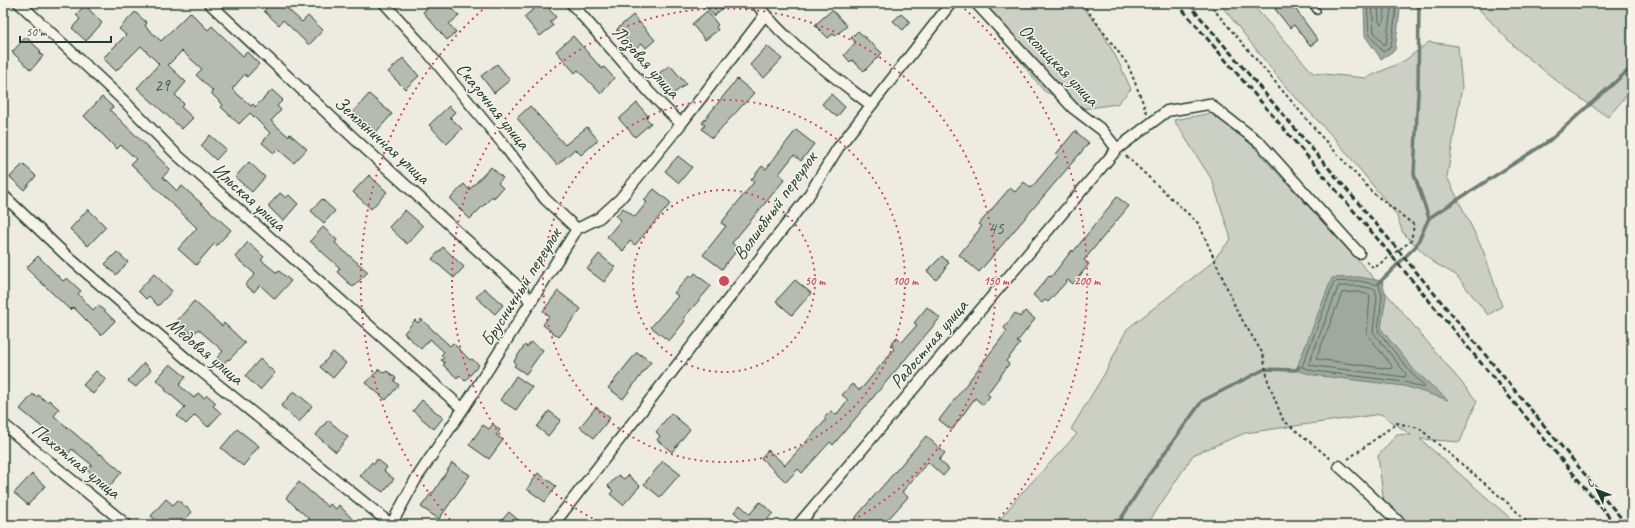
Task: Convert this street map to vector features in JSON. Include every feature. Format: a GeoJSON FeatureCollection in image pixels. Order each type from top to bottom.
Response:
{"type":"FeatureCollection","features":[{"type":"Feature","properties":{"kind":"street","name":"Ильская улица"},"geometry":{"type":"LineString","coordinates":[[19,3],[125,102],[186,163],[463,409]]}},
{"type":"Feature","properties":{"kind":"street","name":"Земляничная улица"},"geometry":{"type":"LineString","coordinates":[[209,3],[358,142],[523,291],[531,303]]}},
{"type":"Feature","properties":{"kind":"street","name":"Сказочная улица"},"geometry":{"type":"LineString","coordinates":[[384,3],[422,45],[503,144],[545,199],[577,229]]}},
{"type":"Feature","properties":{"kind":"street","name":"Лозовая улица"},"geometry":{"type":"LineString","coordinates":[[571,3],[654,98],[681,124]]}},
{"type":"Feature","properties":{"kind":"street"},"geometry":{"type":"LineString","coordinates":[[756,3],[765,15],[805,53],[871,105]]}},
{"type":"Feature","properties":{"kind":"street","name":"Волшебный переулок"},"geometry":{"type":"LineString","coordinates":[[553,525],[807,198],[838,148],[951,3]]}},
{"type":"Feature","properties":{"kind":"street","name":"Околицкая улица"},"geometry":{"type":"LineString","coordinates":[[976,3],[1073,108],[1102,130],[1118,149]]}},
{"type":"Feature","properties":{"kind":"street","name":"Брусничный переулок"},"geometry":{"type":"LineString","coordinates":[[392,525],[416,479],[463,409],[577,229],[599,218],[620,199],[681,124],[765,15]]}},
{"type":"Feature","properties":{"kind":"street","name":"Радостная улица"},"geometry":{"type":"LineString","coordinates":[[798,525],[1118,149],[1167,111],[1209,104],[1260,143],[1359,253]]}},
{"type":"Feature","properties":{"kind":"street","name":"Медовая улица"},"geometry":{"type":"LineString","coordinates":[[3,195],[67,256],[196,367],[392,525]]}},
{"type":"Feature","properties":{"kind":"street","name":"Пахотная улица"},"geometry":{"type":"LineString","coordinates":[[3,424],[127,525]]}},
{"type":"Feature","properties":{"kind":"street"},"geometry":{"type":"LineString","coordinates":[[1339,466],[1402,525]]}},
{"type":"Feature","properties":{"kind":"lane"},"geometry":{"type":"LineString","coordinates":[[1311,3],[1318,11]]}},
{"type":"Feature","properties":{"kind":"path"},"geometry":{"type":"LineString","coordinates":[[1082,3],[1128,65],[1146,107],[1150,124]]}},
{"type":"Feature","properties":{"kind":"path"},"geometry":{"type":"LineString","coordinates":[[1211,3],[1210,5],[1315,129],[1372,192],[1414,225],[1411,241],[1374,268],[1363,260],[1359,253]]}},
{"type":"Feature","properties":{"kind":"path"},"geometry":{"type":"LineString","coordinates":[[1118,149],[1199,224],[1238,313],[1263,354],[1268,381],[1283,420],[1339,466],[1397,423],[1419,428],[1509,504],[1530,525]]}},
{"type":"Feature","properties":{"kind":"shaded area"},"geometry":{"type":"Polygon","coordinates":[[[979,3],[1079,3],[1100,28],[1131,89],[1117,104],[1082,109],[1044,91],[1014,53],[979,3]]]}},
{"type":"Feature","properties":{"kind":"shaded area"},"geometry":{"type":"Polygon","coordinates":[[[1222,3],[1251,3],[1313,73],[1366,78],[1404,61],[1429,42],[1458,46],[1462,87],[1447,177],[1483,250],[1502,306],[1488,315],[1456,275],[1433,262],[1403,233],[1396,214],[1336,140],[1285,86],[1221,5],[1222,3]]]}},
{"type":"Feature","properties":{"kind":"shaded area"},"geometry":{"type":"Polygon","coordinates":[[[1473,3],[1632,3],[1632,89],[1608,117],[1567,89],[1516,48],[1473,3]]]}},
{"type":"Feature","properties":{"kind":"shaded area"},"geometry":{"type":"Polygon","coordinates":[[[1212,113],[1237,129],[1366,269],[1477,401],[1460,442],[1420,439],[1518,525],[1408,525],[1384,503],[1378,456],[1397,434],[1411,435],[1381,414],[1245,433],[1193,455],[1147,525],[996,525],[1017,498],[1077,434],[1071,429],[1105,373],[1127,329],[1209,265],[1231,239],[1212,180],[1174,120],[1212,113]]]}},
{"type":"Feature","properties":{"kind":"water"},"geometry":{"type":"Polygon","coordinates":[[[1364,3],[1401,3],[1395,50],[1381,59],[1365,36],[1364,3]]]}},
{"type":"Feature","properties":{"kind":"water"},"geometry":{"type":"Polygon","coordinates":[[[1359,277],[1382,281],[1386,296],[1381,329],[1414,370],[1448,400],[1404,386],[1313,375],[1296,370],[1332,278],[1359,277]]]}},
{"type":"Feature","properties":{"kind":"building"},"geometry":{"type":"Polygon","coordinates":[[[272,3],[281,3],[302,22],[308,16],[323,30],[309,45],[283,20],[279,25],[264,11],[272,3]]]}},
{"type":"Feature","properties":{"kind":"building"},"geometry":{"type":"Polygon","coordinates":[[[433,3],[448,3],[459,16],[449,24],[456,32],[447,40],[423,12],[433,3]]]}},
{"type":"Feature","properties":{"kind":"building"},"geometry":{"type":"Polygon","coordinates":[[[541,3],[556,3],[549,9],[556,17],[550,22],[553,26],[540,36],[524,17],[541,3]]]}},
{"type":"Feature","properties":{"kind":"building"},"geometry":{"type":"Polygon","coordinates":[[[702,3],[728,3],[714,16],[702,3]]]}},
{"type":"Feature","properties":{"kind":"building"},"geometry":{"type":"Polygon","coordinates":[[[1283,3],[1291,3],[1318,40],[1310,46],[1294,25],[1290,28],[1275,9],[1283,3]]]}},
{"type":"Feature","properties":{"kind":"building"},"geometry":{"type":"Polygon","coordinates":[[[85,5],[102,23],[86,41],[72,28],[80,19],[76,15],[85,5]]]}},
{"type":"Feature","properties":{"kind":"building"},"geometry":{"type":"Polygon","coordinates":[[[832,10],[847,26],[835,36],[833,34],[828,38],[815,25],[832,10]]]}},
{"type":"Feature","properties":{"kind":"building"},"geometry":{"type":"Polygon","coordinates":[[[707,11],[718,25],[716,27],[718,30],[705,40],[692,24],[707,11]]]}},
{"type":"Feature","properties":{"kind":"building"},"geometry":{"type":"Polygon","coordinates":[[[135,12],[147,23],[145,26],[161,41],[190,12],[208,30],[212,26],[243,56],[247,52],[259,64],[247,77],[245,74],[232,89],[251,106],[253,104],[255,107],[272,90],[283,100],[277,106],[281,110],[271,121],[288,136],[290,134],[307,149],[294,163],[278,149],[274,153],[262,143],[270,133],[250,113],[239,124],[221,107],[223,105],[211,93],[213,91],[196,75],[202,69],[182,51],[168,65],[186,82],[175,95],[184,104],[181,107],[193,118],[182,129],[137,88],[159,64],[141,46],[116,71],[103,58],[126,35],[119,29],[135,12]]]}},
{"type":"Feature","properties":{"kind":"building"},"geometry":{"type":"Polygon","coordinates":[[[901,14],[910,22],[903,30],[893,21],[901,14]]]}},
{"type":"Feature","properties":{"kind":"building"},"geometry":{"type":"Polygon","coordinates":[[[633,15],[655,40],[646,48],[642,43],[635,49],[617,29],[633,15]]]}},
{"type":"Feature","properties":{"kind":"building"},"geometry":{"type":"Polygon","coordinates":[[[858,31],[882,53],[864,71],[852,60],[850,62],[844,55],[856,42],[851,38],[858,31]]]}},
{"type":"Feature","properties":{"kind":"building"},"geometry":{"type":"Polygon","coordinates":[[[573,36],[602,69],[604,67],[614,78],[601,94],[578,70],[575,73],[556,51],[573,36]]]}},
{"type":"Feature","properties":{"kind":"building"},"geometry":{"type":"Polygon","coordinates":[[[26,37],[41,51],[39,52],[43,56],[31,70],[12,52],[26,37]]]}},
{"type":"Feature","properties":{"kind":"building"},"geometry":{"type":"Polygon","coordinates":[[[767,46],[782,59],[764,78],[750,65],[767,46]]]}},
{"type":"Feature","properties":{"kind":"building"},"geometry":{"type":"Polygon","coordinates":[[[403,58],[419,76],[405,89],[388,72],[403,58]]]}},
{"type":"Feature","properties":{"kind":"building"},"geometry":{"type":"Polygon","coordinates":[[[497,64],[510,80],[494,93],[481,76],[497,64]]]}},
{"type":"Feature","properties":{"kind":"building"},"geometry":{"type":"Polygon","coordinates":[[[670,65],[686,84],[673,94],[658,74],[670,65]]]}},
{"type":"Feature","properties":{"kind":"building"},"geometry":{"type":"Polygon","coordinates":[[[737,79],[754,93],[712,138],[702,129],[705,125],[702,123],[737,79]]]}},
{"type":"Feature","properties":{"kind":"building"},"geometry":{"type":"Polygon","coordinates":[[[369,94],[392,114],[376,132],[353,112],[369,94]]]}},
{"type":"Feature","properties":{"kind":"building"},"geometry":{"type":"Polygon","coordinates":[[[831,94],[845,107],[837,117],[822,104],[831,94]]]}},
{"type":"Feature","properties":{"kind":"building"},"geometry":{"type":"Polygon","coordinates":[[[102,97],[113,107],[110,110],[170,169],[163,177],[177,191],[182,186],[231,230],[216,246],[214,244],[196,265],[178,249],[197,228],[131,164],[136,159],[121,145],[117,149],[84,116],[102,97]]]}},
{"type":"Feature","properties":{"kind":"building"},"geometry":{"type":"Polygon","coordinates":[[[637,103],[648,116],[646,118],[651,123],[635,137],[619,119],[637,103]]]}},
{"type":"Feature","properties":{"kind":"building"},"geometry":{"type":"Polygon","coordinates":[[[449,106],[455,112],[450,117],[462,129],[447,144],[429,125],[449,106]]]}},
{"type":"Feature","properties":{"kind":"building"},"geometry":{"type":"Polygon","coordinates":[[[530,106],[565,145],[587,127],[598,140],[581,155],[575,149],[557,165],[517,118],[530,106]]]}},
{"type":"Feature","properties":{"kind":"building"},"geometry":{"type":"Polygon","coordinates":[[[796,130],[814,144],[801,161],[794,155],[779,174],[785,179],[732,243],[738,249],[722,269],[703,255],[726,226],[721,223],[754,182],[751,180],[762,166],[766,169],[796,130]]]}},
{"type":"Feature","properties":{"kind":"building"},"geometry":{"type":"Polygon","coordinates":[[[1075,131],[1089,143],[979,272],[959,255],[982,226],[979,224],[1010,188],[1015,192],[1024,182],[1031,188],[1058,156],[1056,154],[1075,131]]]}},
{"type":"Feature","properties":{"kind":"building"},"geometry":{"type":"Polygon","coordinates":[[[210,135],[226,149],[216,160],[201,146],[210,135]]]}},
{"type":"Feature","properties":{"kind":"building"},"geometry":{"type":"Polygon","coordinates":[[[678,156],[692,167],[679,183],[665,171],[678,156]]]}},
{"type":"Feature","properties":{"kind":"building"},"geometry":{"type":"Polygon","coordinates":[[[249,162],[265,177],[252,192],[235,177],[249,162]]]}},
{"type":"Feature","properties":{"kind":"building"},"geometry":{"type":"Polygon","coordinates":[[[23,164],[36,176],[24,190],[10,177],[23,164]]]}},
{"type":"Feature","properties":{"kind":"building"},"geometry":{"type":"Polygon","coordinates":[[[491,167],[503,178],[498,183],[503,188],[470,219],[450,199],[464,184],[469,190],[491,167]]]}},
{"type":"Feature","properties":{"kind":"building"},"geometry":{"type":"Polygon","coordinates":[[[369,175],[387,192],[371,209],[353,192],[369,175]]]}},
{"type":"Feature","properties":{"kind":"building"},"geometry":{"type":"Polygon","coordinates":[[[654,189],[671,203],[635,245],[630,241],[623,251],[607,237],[621,220],[616,216],[623,208],[635,217],[647,202],[644,200],[654,189]]]}},
{"type":"Feature","properties":{"kind":"building"},"geometry":{"type":"Polygon","coordinates":[[[280,193],[286,198],[289,195],[298,204],[283,221],[268,206],[280,193]]]}},
{"type":"Feature","properties":{"kind":"building"},"geometry":{"type":"Polygon","coordinates":[[[1117,197],[1129,206],[1084,260],[1089,264],[1073,284],[1068,280],[1048,302],[1045,300],[1042,303],[1033,295],[1049,276],[1051,277],[1072,250],[1073,252],[1117,197]]]}},
{"type":"Feature","properties":{"kind":"building"},"geometry":{"type":"Polygon","coordinates":[[[322,199],[335,211],[324,223],[311,211],[322,199]]]}},
{"type":"Feature","properties":{"kind":"building"},"geometry":{"type":"Polygon","coordinates":[[[88,209],[106,227],[88,246],[70,229],[88,209]]]}},
{"type":"Feature","properties":{"kind":"building"},"geometry":{"type":"Polygon","coordinates":[[[405,210],[423,226],[407,244],[389,227],[405,210]]]}},
{"type":"Feature","properties":{"kind":"building"},"geometry":{"type":"Polygon","coordinates":[[[323,227],[337,240],[335,243],[368,272],[353,287],[337,272],[340,268],[310,241],[323,227]]]}},
{"type":"Feature","properties":{"kind":"building"},"geometry":{"type":"Polygon","coordinates":[[[248,242],[264,257],[261,260],[277,273],[279,271],[291,281],[275,299],[260,285],[254,292],[245,285],[255,274],[235,257],[248,242]]]}},
{"type":"Feature","properties":{"kind":"building"},"geometry":{"type":"Polygon","coordinates":[[[443,247],[464,267],[454,278],[432,259],[443,247]]]}},
{"type":"Feature","properties":{"kind":"building"},"geometry":{"type":"Polygon","coordinates":[[[117,252],[128,262],[116,275],[105,264],[117,252]]]}},
{"type":"Feature","properties":{"kind":"building"},"geometry":{"type":"Polygon","coordinates":[[[599,254],[615,267],[604,282],[587,269],[599,254]]]}},
{"type":"Feature","properties":{"kind":"building"},"geometry":{"type":"Polygon","coordinates":[[[38,256],[63,281],[67,278],[81,291],[78,294],[93,310],[98,305],[115,321],[101,335],[73,307],[70,310],[26,268],[38,256]]]}},
{"type":"Feature","properties":{"kind":"building"},"geometry":{"type":"Polygon","coordinates":[[[942,256],[949,263],[945,267],[946,269],[936,280],[927,271],[942,256]]]}},
{"type":"Feature","properties":{"kind":"building"},"geometry":{"type":"Polygon","coordinates":[[[695,273],[711,286],[683,319],[685,321],[669,341],[651,327],[678,296],[674,293],[690,275],[692,277],[695,273]]]}},
{"type":"Feature","properties":{"kind":"building"},"geometry":{"type":"Polygon","coordinates":[[[154,274],[172,291],[158,306],[149,296],[146,299],[138,291],[154,274]]]}},
{"type":"Feature","properties":{"kind":"building"},"geometry":{"type":"Polygon","coordinates":[[[795,280],[811,293],[792,315],[776,301],[795,280]]]}},
{"type":"Feature","properties":{"kind":"building"},"geometry":{"type":"Polygon","coordinates":[[[484,288],[503,305],[495,314],[476,297],[484,288]]]}},
{"type":"Feature","properties":{"kind":"building"},"geometry":{"type":"Polygon","coordinates":[[[558,291],[581,309],[559,337],[543,325],[549,316],[543,311],[558,291]]]}},
{"type":"Feature","properties":{"kind":"building"},"geometry":{"type":"Polygon","coordinates":[[[194,301],[222,326],[224,323],[245,343],[229,360],[228,359],[223,364],[217,358],[223,351],[198,329],[193,335],[177,321],[194,301]]]}},
{"type":"Feature","properties":{"kind":"building"},"geometry":{"type":"Polygon","coordinates":[[[927,307],[940,318],[833,445],[830,442],[802,473],[798,469],[786,482],[761,458],[768,450],[785,465],[826,420],[824,418],[831,411],[836,415],[848,400],[842,395],[852,384],[859,390],[863,387],[894,349],[890,345],[897,337],[902,342],[917,325],[914,323],[927,307]]]}},
{"type":"Feature","properties":{"kind":"building"},"geometry":{"type":"Polygon","coordinates":[[[1025,311],[1035,319],[1017,342],[1020,344],[1006,361],[1009,364],[987,394],[990,396],[983,405],[975,398],[952,430],[939,420],[1007,331],[1004,328],[1015,313],[1020,317],[1025,311]]]}},
{"type":"Feature","properties":{"kind":"building"},"geometry":{"type":"Polygon","coordinates":[[[421,319],[450,346],[453,343],[470,360],[472,359],[479,365],[465,381],[459,375],[457,378],[443,365],[445,363],[441,360],[444,358],[441,355],[444,352],[430,339],[421,349],[404,333],[415,320],[418,323],[421,319]]]}},
{"type":"Feature","properties":{"kind":"building"},"geometry":{"type":"Polygon","coordinates":[[[531,342],[543,350],[526,374],[514,366],[516,363],[514,361],[525,345],[527,347],[531,342]]]}},
{"type":"Feature","properties":{"kind":"building"},"geometry":{"type":"Polygon","coordinates":[[[333,352],[346,363],[333,378],[320,367],[333,352]]]}},
{"type":"Feature","properties":{"kind":"building"},"geometry":{"type":"Polygon","coordinates":[[[637,352],[651,362],[623,399],[608,388],[637,352]]]}},
{"type":"Feature","properties":{"kind":"building"},"geometry":{"type":"Polygon","coordinates":[[[260,359],[275,373],[260,390],[245,376],[260,359]]]}},
{"type":"Feature","properties":{"kind":"building"},"geometry":{"type":"Polygon","coordinates":[[[144,363],[151,370],[136,387],[128,381],[144,363]]]}},
{"type":"Feature","properties":{"kind":"building"},"geometry":{"type":"Polygon","coordinates":[[[170,364],[186,377],[179,385],[194,398],[198,393],[204,398],[207,395],[216,403],[213,406],[221,413],[208,427],[195,415],[186,424],[177,416],[185,407],[156,380],[170,364]]]}},
{"type":"Feature","properties":{"kind":"building"},"geometry":{"type":"Polygon","coordinates":[[[379,369],[384,373],[387,371],[396,378],[394,381],[399,385],[386,400],[366,383],[379,369]]]}},
{"type":"Feature","properties":{"kind":"building"},"geometry":{"type":"Polygon","coordinates":[[[96,371],[106,379],[93,394],[83,385],[96,371]]]}},
{"type":"Feature","properties":{"kind":"building"},"geometry":{"type":"Polygon","coordinates":[[[516,376],[532,387],[516,410],[500,400],[516,376]]]}},
{"type":"Feature","properties":{"kind":"building"},"geometry":{"type":"Polygon","coordinates":[[[294,391],[312,406],[299,422],[281,406],[294,391]]]}},
{"type":"Feature","properties":{"kind":"building"},"geometry":{"type":"Polygon","coordinates":[[[33,394],[36,397],[38,395],[47,402],[49,400],[59,409],[54,416],[122,472],[108,488],[87,470],[92,465],[72,449],[68,454],[46,435],[49,433],[20,409],[33,394]]]}},
{"type":"Feature","properties":{"kind":"building"},"geometry":{"type":"Polygon","coordinates":[[[422,400],[443,418],[434,429],[413,411],[422,400]]]}},
{"type":"Feature","properties":{"kind":"building"},"geometry":{"type":"Polygon","coordinates":[[[596,407],[610,418],[594,438],[580,427],[596,407]]]}},
{"type":"Feature","properties":{"kind":"building"},"geometry":{"type":"Polygon","coordinates":[[[549,411],[561,420],[548,436],[537,427],[549,411]]]}},
{"type":"Feature","properties":{"kind":"building"},"geometry":{"type":"Polygon","coordinates":[[[671,413],[690,429],[672,452],[657,440],[660,436],[656,432],[671,413]]]}},
{"type":"Feature","properties":{"kind":"building"},"geometry":{"type":"Polygon","coordinates":[[[328,420],[348,437],[336,452],[316,435],[328,420]]]}},
{"type":"Feature","properties":{"kind":"building"},"geometry":{"type":"Polygon","coordinates":[[[493,424],[500,430],[496,435],[503,440],[489,459],[469,445],[483,425],[489,429],[493,424]]]}},
{"type":"Feature","properties":{"kind":"building"},"geometry":{"type":"Polygon","coordinates":[[[237,429],[259,446],[243,466],[221,448],[237,429]]]}},
{"type":"Feature","properties":{"kind":"building"},"geometry":{"type":"Polygon","coordinates":[[[926,436],[945,453],[939,460],[949,469],[943,476],[928,462],[902,492],[908,497],[883,525],[849,525],[926,436]]]}},
{"type":"Feature","properties":{"kind":"building"},"geometry":{"type":"Polygon","coordinates":[[[377,459],[387,467],[384,471],[394,479],[383,492],[360,476],[372,462],[374,464],[377,459]]]}},
{"type":"Feature","properties":{"kind":"building"},"geometry":{"type":"Polygon","coordinates":[[[663,461],[680,474],[660,497],[644,484],[663,461]]]}},
{"type":"Feature","properties":{"kind":"building"},"geometry":{"type":"Polygon","coordinates":[[[452,463],[470,475],[439,519],[421,507],[432,492],[433,493],[452,463]]]}},
{"type":"Feature","properties":{"kind":"building"},"geometry":{"type":"Polygon","coordinates":[[[538,473],[556,486],[545,502],[527,489],[538,473]]]}},
{"type":"Feature","properties":{"kind":"building"},"geometry":{"type":"Polygon","coordinates":[[[32,474],[45,486],[28,505],[14,493],[32,474]]]}},
{"type":"Feature","properties":{"kind":"building"},"geometry":{"type":"Polygon","coordinates":[[[618,475],[624,479],[628,475],[640,486],[623,505],[610,494],[613,491],[608,486],[618,475]]]}},
{"type":"Feature","properties":{"kind":"building"},"geometry":{"type":"Polygon","coordinates":[[[299,482],[328,507],[330,504],[336,509],[339,505],[358,525],[316,525],[286,498],[299,482]]]}},
{"type":"Feature","properties":{"kind":"building"},"geometry":{"type":"Polygon","coordinates":[[[166,499],[173,505],[178,500],[192,512],[180,525],[161,525],[151,516],[166,499]]]}},
{"type":"Feature","properties":{"kind":"building"},"geometry":{"type":"Polygon","coordinates":[[[760,502],[773,513],[762,525],[749,525],[734,512],[740,505],[750,514],[760,502]]]}},
{"type":"Feature","properties":{"kind":"building"},"geometry":{"type":"Polygon","coordinates":[[[509,512],[524,525],[498,525],[509,512]]]}},
{"type":"Feature","properties":{"kind":"waterway"},"geometry":{"type":"LineString","coordinates":[[1379,283],[1416,246],[1429,218],[1414,174],[1418,93],[1419,3]]}},
{"type":"Feature","properties":{"kind":"waterway"},"geometry":{"type":"LineString","coordinates":[[1429,218],[1549,141],[1632,67]]}},
{"type":"Feature","properties":{"kind":"waterway"},"geometry":{"type":"LineString","coordinates":[[1117,525],[1148,476],[1202,401],[1265,369],[1296,370],[1299,367]]}},
{"type":"Feature","properties":{"kind":"railway"},"geometry":{"type":"LineString","coordinates":[[1177,3],[1381,243],[1616,525]]}},
{"type":"Feature","properties":{"kind":"railway"},"geometry":{"type":"LineString","coordinates":[[1188,3],[1388,238],[1627,525]]}}]}
